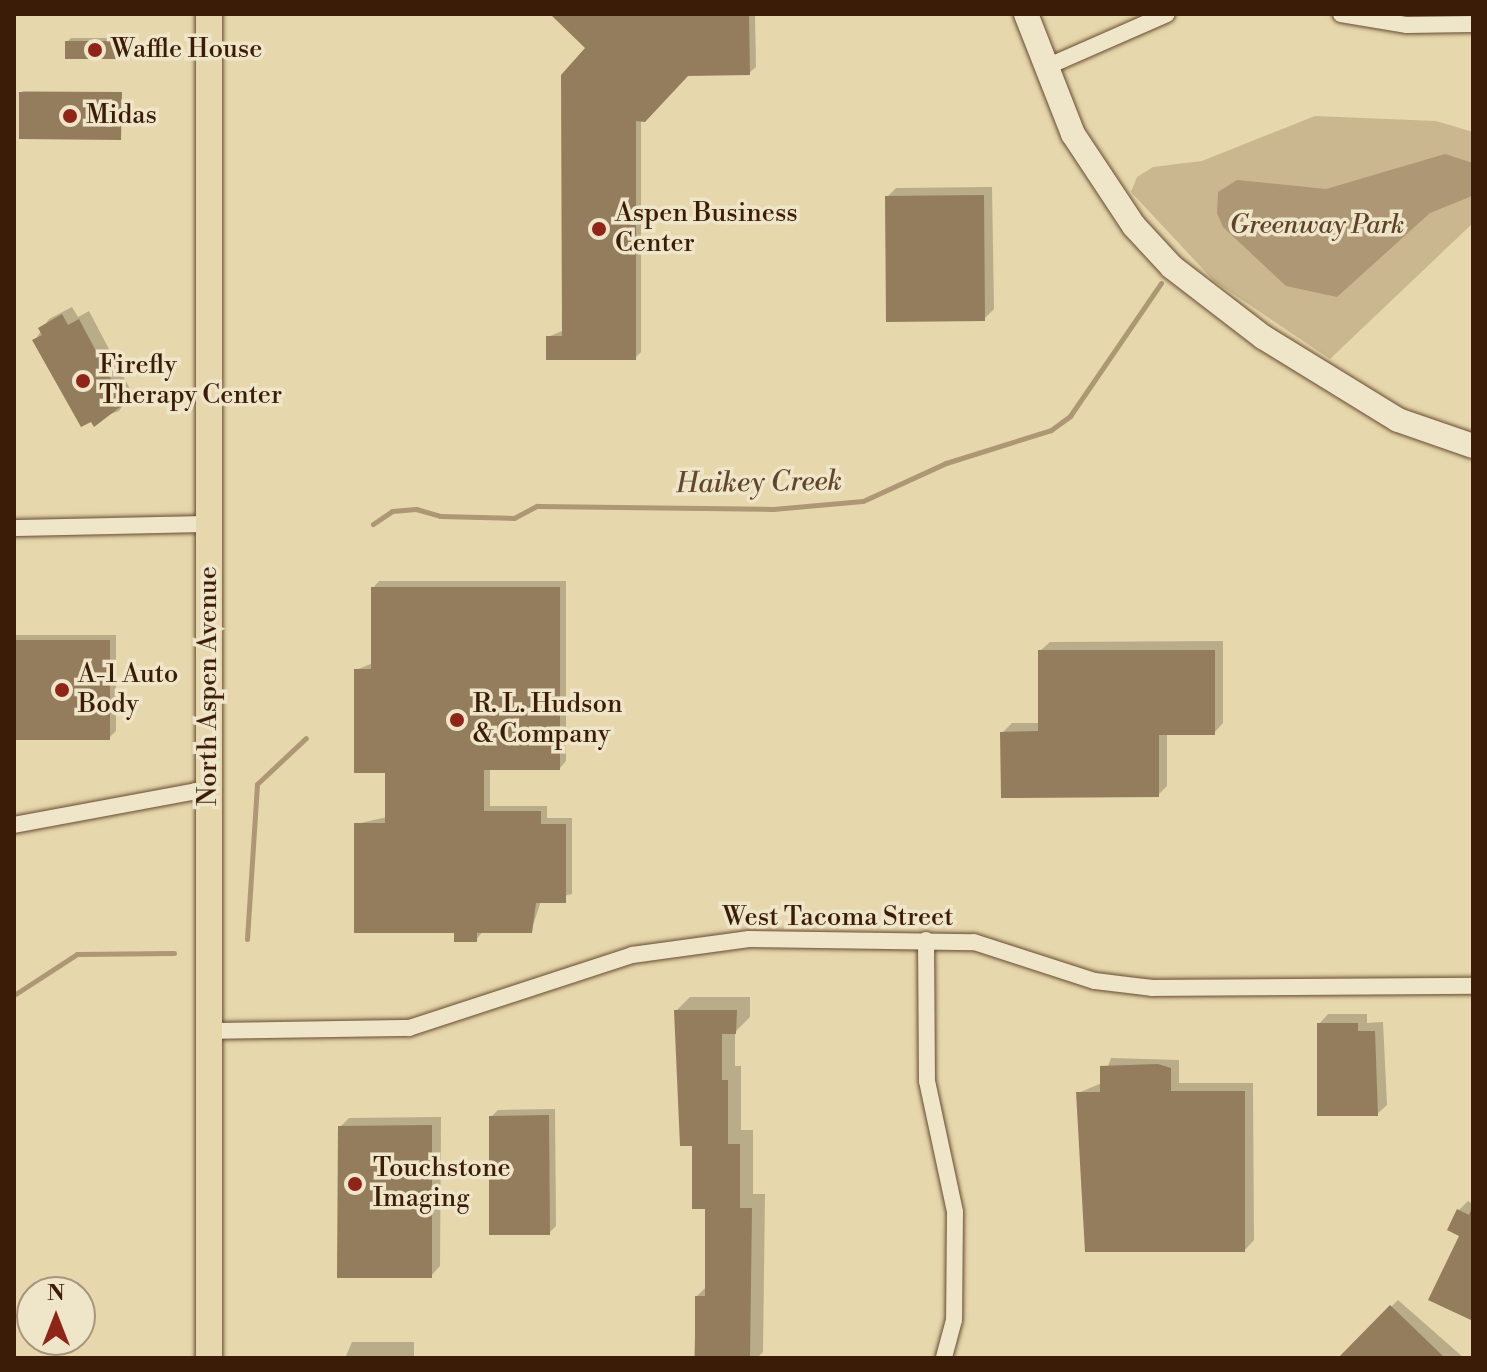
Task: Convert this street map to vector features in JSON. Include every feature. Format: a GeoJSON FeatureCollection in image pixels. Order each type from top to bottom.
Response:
{"type":"FeatureCollection","features":[{"type":"Feature","properties":{"kind":"main road","name":"North Aspen Avenue"},"geometry":{"type":"LineString","coordinates":[[209,14],[209,1358]]}},
{"type":"Feature","properties":{"kind":"street"},"geometry":{"type":"LineString","coordinates":[[1026,14],[1044,68],[1101,181],[1172,267],[1263,337],[1398,420],[1473,446]]}},
{"type":"Feature","properties":{"kind":"street"},"geometry":{"type":"LineString","coordinates":[[1044,68],[1167,14]]}},
{"type":"Feature","properties":{"kind":"street"},"geometry":{"type":"LineString","coordinates":[[1341,14],[1407,25],[1473,24]]}},
{"type":"Feature","properties":{"kind":"street"},"geometry":{"type":"LineString","coordinates":[[14,528],[209,524]]}},
{"type":"Feature","properties":{"kind":"street"},"geometry":{"type":"LineString","coordinates":[[14,825],[209,789]]}},
{"type":"Feature","properties":{"kind":"street"},"geometry":{"type":"LineString","coordinates":[[926,940],[927,1081],[955,1212],[954,1320],[944,1358]]}},
{"type":"Feature","properties":{"kind":"street","name":"West Tacoma Street"},"geometry":{"type":"LineString","coordinates":[[209,1031],[422,1026],[632,955],[709,941],[926,940],[995,945],[1095,981],[1153,988],[1473,986]]}},
{"type":"Feature","properties":{"kind":"green space","name":"Greenway Park"},"geometry":{"type":"Polygon","coordinates":[[[1315,116],[1436,121],[1473,132],[1473,223],[1330,359],[1214,281],[1131,192],[1137,177],[1153,167],[1202,161],[1315,116]]]}},
{"type":"Feature","properties":{"kind":"shaded area"},"geometry":{"type":"Polygon","coordinates":[[[1445,154],[1473,163],[1472,196],[1430,213],[1337,297],[1286,286],[1223,227],[1217,213],[1218,192],[1237,180],[1326,189],[1445,154]]]}},
{"type":"Feature","properties":{"kind":"building","name":"Aspen Business Center"},"geometry":{"type":"Polygon","coordinates":[[[550,14],[749,14],[750,75],[688,76],[645,122],[636,121],[636,360],[546,360],[546,336],[562,336],[561,75],[585,48],[550,14]]]}},
{"type":"Feature","properties":{"kind":"building","name":"Waffle House"},"geometry":{"type":"Polygon","coordinates":[[[65,41],[126,41],[126,59],[65,59],[65,41]]]}},
{"type":"Feature","properties":{"kind":"building","name":"Midas"},"geometry":{"type":"Polygon","coordinates":[[[19,92],[122,92],[121,140],[19,139],[19,92]]]}},
{"type":"Feature","properties":{"kind":"building"},"geometry":{"type":"Polygon","coordinates":[[[984,195],[985,321],[886,322],[885,196],[984,195]]]}},
{"type":"Feature","properties":{"kind":"building","name":"Firefly Therapy Center"},"geometry":{"type":"Polygon","coordinates":[[[62,314],[68,325],[79,319],[124,404],[94,427],[91,422],[81,427],[32,340],[42,335],[38,328],[62,314]]]}},
{"type":"Feature","properties":{"kind":"building","name":"R. L. Hudson & Company"},"geometry":{"type":"Polygon","coordinates":[[[371,587],[560,587],[560,770],[484,770],[484,811],[541,811],[541,824],[566,824],[566,903],[536,903],[532,933],[477,933],[477,942],[454,942],[454,933],[354,933],[354,823],[385,823],[385,773],[354,773],[354,669],[371,669],[371,587]]]}},
{"type":"Feature","properties":{"kind":"building","name":"A-1 Auto Body"},"geometry":{"type":"Polygon","coordinates":[[[14,640],[110,640],[110,740],[14,740],[14,640]]]}},
{"type":"Feature","properties":{"kind":"building"},"geometry":{"type":"Polygon","coordinates":[[[1038,650],[1215,650],[1215,735],[1159,735],[1159,797],[1001,798],[1000,732],[1038,731],[1038,650]]]}},
{"type":"Feature","properties":{"kind":"building"},"geometry":{"type":"Polygon","coordinates":[[[674,1010],[737,1010],[736,1034],[722,1034],[722,1080],[728,1080],[728,1144],[740,1144],[740,1208],[752,1208],[750,1358],[695,1358],[695,1296],[705,1296],[705,1209],[692,1209],[692,1146],[680,1146],[674,1010]]]}},
{"type":"Feature","properties":{"kind":"building"},"geometry":{"type":"Polygon","coordinates":[[[1317,1023],[1358,1023],[1358,1031],[1375,1031],[1378,1116],[1317,1116],[1317,1023]]]}},
{"type":"Feature","properties":{"kind":"building"},"geometry":{"type":"Polygon","coordinates":[[[1158,1064],[1171,1068],[1171,1091],[1245,1091],[1245,1252],[1085,1252],[1076,1092],[1100,1092],[1100,1066],[1158,1064]]]}},
{"type":"Feature","properties":{"kind":"building"},"geometry":{"type":"Polygon","coordinates":[[[549,1115],[550,1235],[489,1235],[489,1116],[549,1115]]]}},
{"type":"Feature","properties":{"kind":"building"},"geometry":{"type":"Polygon","coordinates":[[[432,1125],[432,1278],[337,1278],[338,1126],[432,1125]]]}},
{"type":"Feature","properties":{"kind":"building"},"geometry":{"type":"Polygon","coordinates":[[[1473,1206],[1473,1321],[1428,1300],[1459,1236],[1447,1230],[1457,1209],[1469,1215],[1473,1206]]]}},
{"type":"Feature","properties":{"kind":"building"},"geometry":{"type":"Polygon","coordinates":[[[1390,1305],[1445,1358],[1338,1358],[1390,1305]]]}},
{"type":"Feature","properties":{"kind":"waterway","name":"Haikey Creek"},"geometry":{"type":"LineString","coordinates":[[373,524],[392,511],[416,509],[440,516],[514,518],[537,506],[773,509],[863,501],[946,463],[1051,430],[1070,416],[1161,283]]}},
{"type":"Feature","properties":{"kind":"waterway","name":"Haikey Creek"},"geometry":{"type":"LineString","coordinates":[[247,939],[257,784],[306,738]]}},
{"type":"Feature","properties":{"kind":"waterway","name":"Haikey Creek"},"geometry":{"type":"LineString","coordinates":[[14,995],[77,954],[174,953]]}},
{"type":"Feature","properties":{"kind":"place","name":"Waffle House"},"geometry":{"type":"Point","coordinates":[95,50]}},
{"type":"Feature","properties":{"kind":"place","name":"Midas"},"geometry":{"type":"Point","coordinates":[70,116]}},
{"type":"Feature","properties":{"kind":"place","name":"Aspen Business Center"},"geometry":{"type":"Point","coordinates":[599,229]}},
{"type":"Feature","properties":{"kind":"place","name":"Firefly Therapy Center"},"geometry":{"type":"Point","coordinates":[83,381]}},
{"type":"Feature","properties":{"kind":"place","name":"A-1 Auto Body"},"geometry":{"type":"Point","coordinates":[62,690]}},
{"type":"Feature","properties":{"kind":"place","name":"R. L. Hudson & Company"},"geometry":{"type":"Point","coordinates":[457,720]}},
{"type":"Feature","properties":{"kind":"place","name":"Touchstone Imaging"},"geometry":{"type":"Point","coordinates":[355,1184]}}]}
